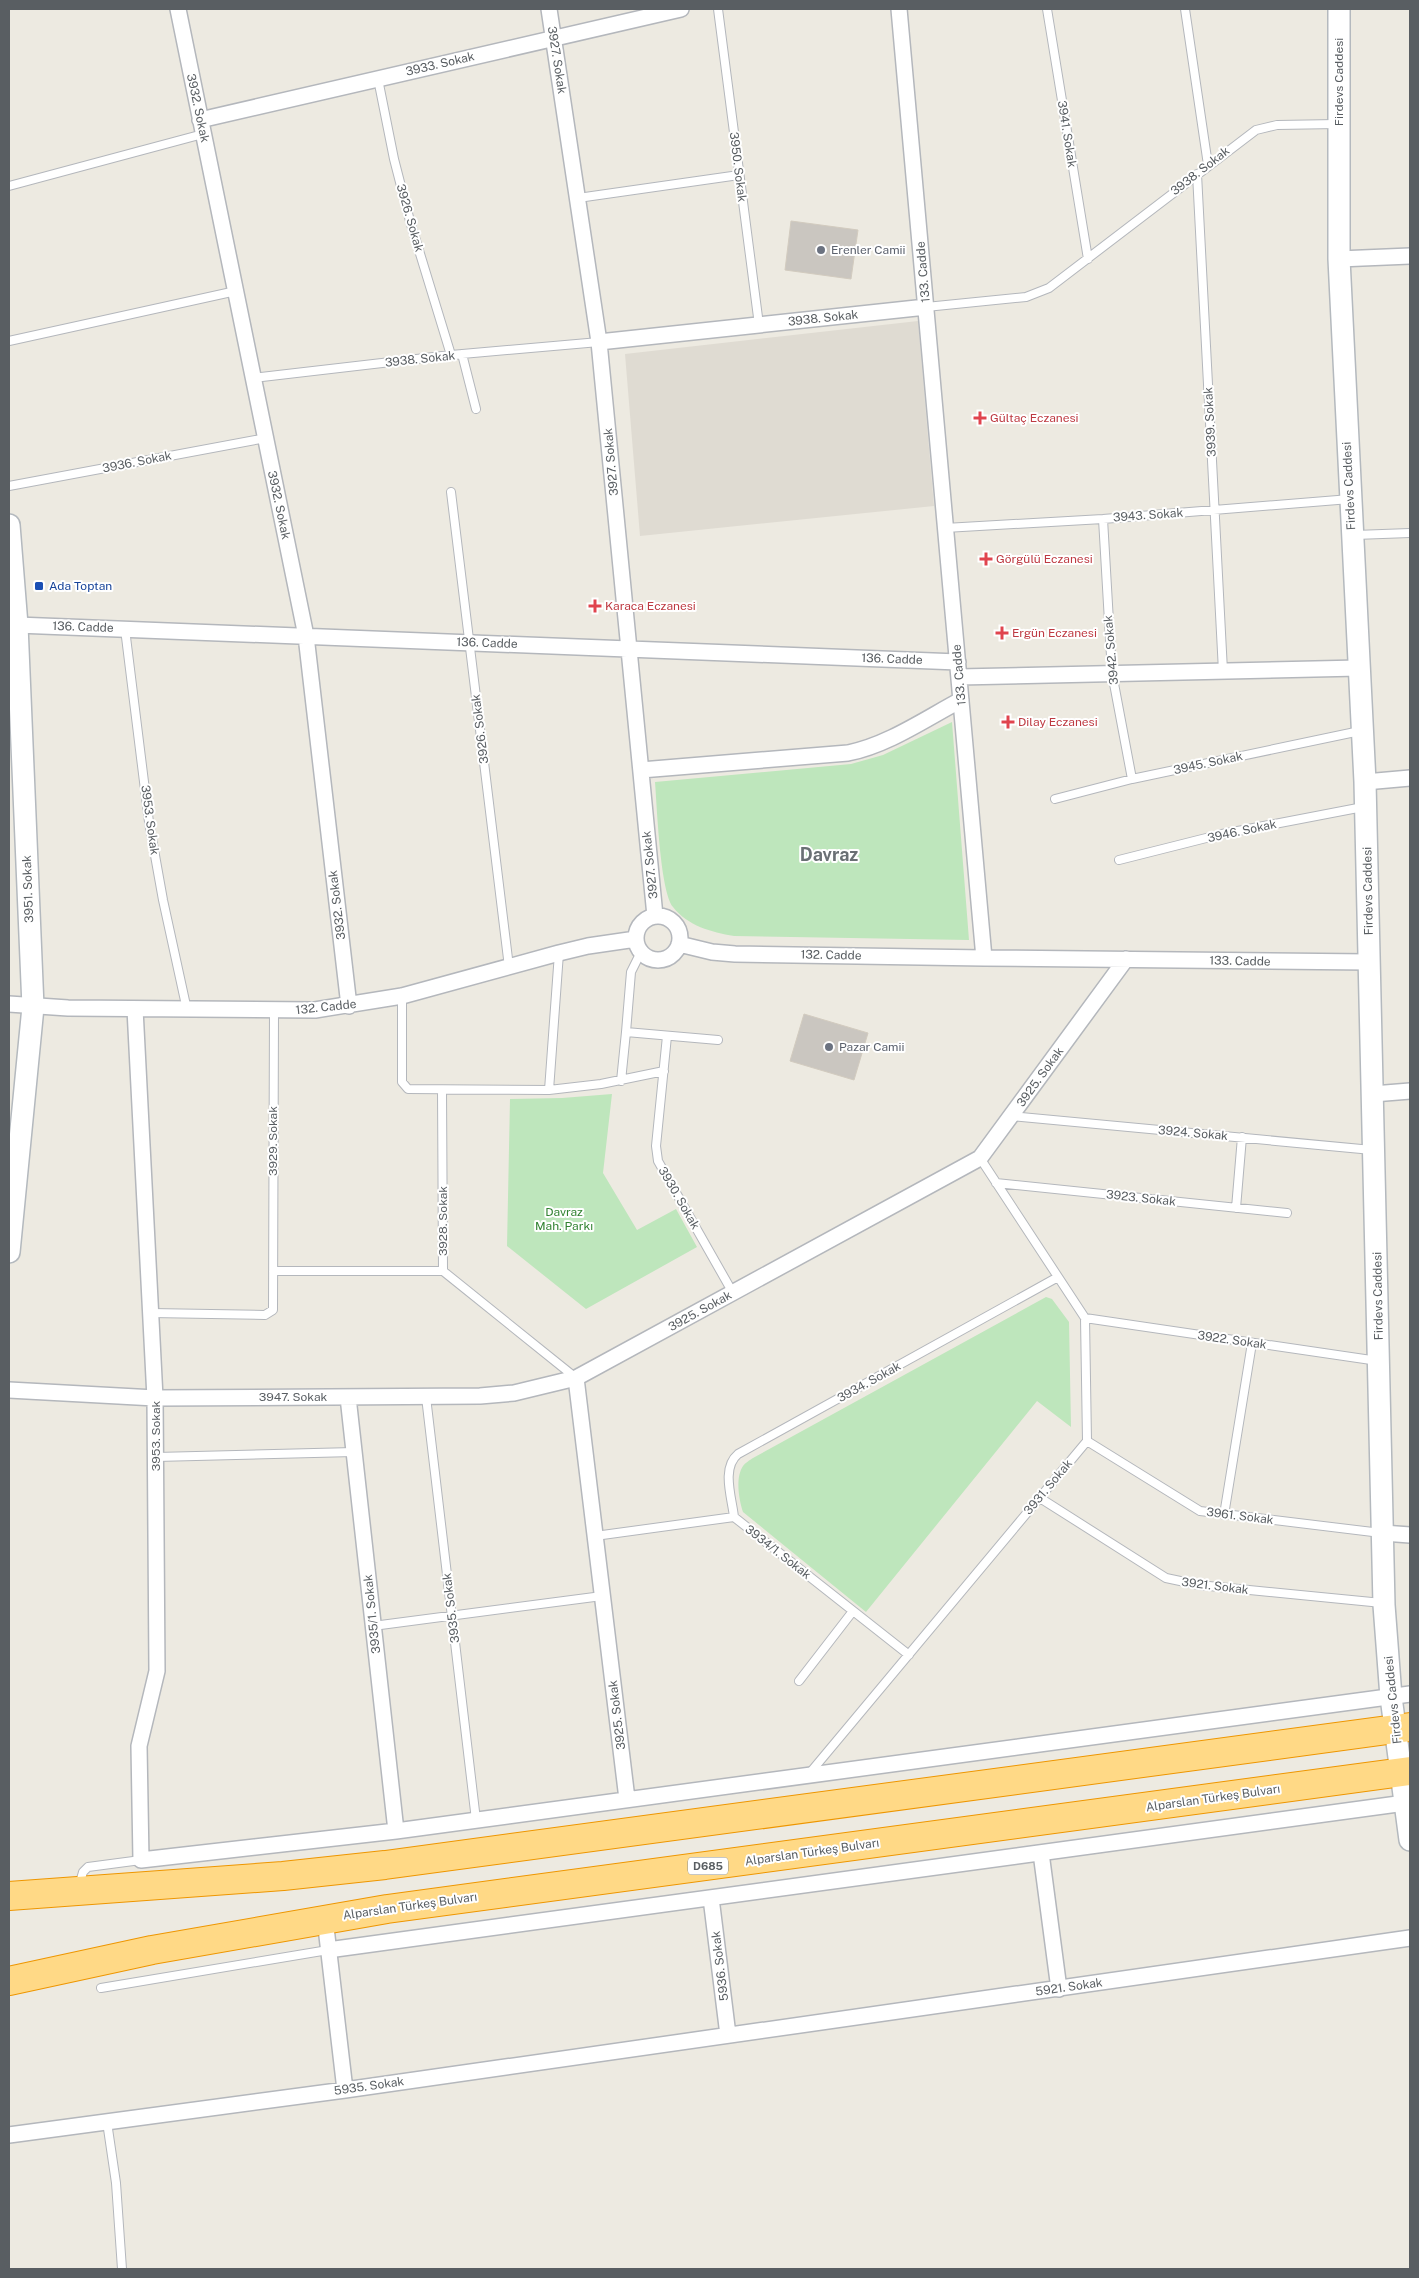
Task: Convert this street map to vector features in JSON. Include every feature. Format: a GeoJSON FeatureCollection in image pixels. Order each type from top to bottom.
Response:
{"type":"FeatureCollection","features":[{"type":"Feature","properties":{"kind":"highway"},"geometry":{"type":"LineString","coordinates":[[9,1896],[274,1877],[385,1866],[1403,1728]]}},
{"type":"Feature","properties":{"kind":"highway","name":"Alparslan Türkeş Bulvarı"},"geometry":{"type":"LineString","coordinates":[[9,1982],[152,1950],[325,1919],[1406,1772]]}},
{"type":"Feature","properties":{"kind":"street","name":"3932. Sokak"},"geometry":{"type":"LineString","coordinates":[[178,9],[306,636],[349,1006]]}},
{"type":"Feature","properties":{"kind":"street","name":"3927. Sokak"},"geometry":{"type":"LineString","coordinates":[[549,9],[599,342],[655,916]]}},
{"type":"Feature","properties":{"kind":"street","name":"3933. Sokak"},"geometry":{"type":"LineString","coordinates":[[202,127],[378,79],[680,9]]}},
{"type":"Feature","properties":{"kind":"street","name":"133. Cadde"},"geometry":{"type":"LineString","coordinates":[[899,9],[984,958],[1369,962]]}},
{"type":"Feature","properties":{"kind":"street","name":"Firdevs Caddesi"},"geometry":{"type":"LineString","coordinates":[[1339,9],[1338,259],[1366,807],[1384,1603],[1401,1695],[1406,1772],[1405,1803],[1410,1839]]}},
{"type":"Feature","properties":{"kind":"street"},"geometry":{"type":"LineString","coordinates":[[1338,259],[1410,256]]}},
{"type":"Feature","properties":{"kind":"street","name":"3938. Sokak"},"geometry":{"type":"LineString","coordinates":[[599,342],[926,307]]}},
{"type":"Feature","properties":{"kind":"street","name":"3951. Sokak"},"geometry":{"type":"LineString","coordinates":[[9,525],[33,1007],[9,1252]]}},
{"type":"Feature","properties":{"kind":"street","name":"136. Cadde"},"geometry":{"type":"LineString","coordinates":[[15,633],[125,629],[629,648],[958,669],[1112,673],[1359,668]]}},
{"type":"Feature","properties":{"kind":"street"},"geometry":{"type":"LineString","coordinates":[[641,770],[863,750],[878,745],[961,700]]}},
{"type":"Feature","properties":{"kind":"street"},"geometry":{"type":"LineString","coordinates":[[1365,782],[1410,778]]}},
{"type":"Feature","properties":{"kind":"street"},"geometry":{"type":"LineString","coordinates":[[655,916],[666,918],[673,922],[680,934],[679,944],[673,955],[660,960],[653,960],[638,946],[640,925],[655,916]]}},
{"type":"Feature","properties":{"kind":"street","name":"132. Cadde"},"geometry":{"type":"LineString","coordinates":[[679,944],[712,952],[735,954],[984,958]]}},
{"type":"Feature","properties":{"kind":"street","name":"132. Cadde"},"geometry":{"type":"LineString","coordinates":[[9,1004],[33,1007],[315,1010],[402,996],[559,952],[638,946]]}},
{"type":"Feature","properties":{"kind":"street","name":"3925. Sokak"},"geometry":{"type":"LineString","coordinates":[[627,1800],[576,1378],[980,1158],[1126,960]]}},
{"type":"Feature","properties":{"kind":"street","name":"3953. Sokak"},"geometry":{"type":"LineString","coordinates":[[135,1009],[156,1398],[157,1671],[139,1746],[141,1860]]}},
{"type":"Feature","properties":{"kind":"street"},"geometry":{"type":"LineString","coordinates":[[1372,1094],[1410,1091]]}},
{"type":"Feature","properties":{"kind":"street","name":"3947. Sokak"},"geometry":{"type":"LineString","coordinates":[[9,1390],[156,1398],[480,1396],[514,1393],[576,1378]]}},
{"type":"Feature","properties":{"kind":"street","name":"3935/1. Sokak"},"geometry":{"type":"LineString","coordinates":[[348,1397],[396,1831]]}},
{"type":"Feature","properties":{"kind":"street"},"geometry":{"type":"LineString","coordinates":[[1383,1533],[1410,1535]]}},
{"type":"Feature","properties":{"kind":"street"},"geometry":{"type":"LineString","coordinates":[[141,1860],[396,1831],[1401,1695]]}},
{"type":"Feature","properties":{"kind":"street"},"geometry":{"type":"LineString","coordinates":[[328,1950],[1405,1803]]}},
{"type":"Feature","properties":{"kind":"street"},"geometry":{"type":"LineString","coordinates":[[1042,1853],[1059,1989]]}},
{"type":"Feature","properties":{"kind":"street","name":"5936. Sokak"},"geometry":{"type":"LineString","coordinates":[[711,1898],[728,2035]]}},
{"type":"Feature","properties":{"kind":"street"},"geometry":{"type":"LineString","coordinates":[[325,1919],[345,2090]]}},
{"type":"Feature","properties":{"kind":"street","name":"5921. Sokak"},"geometry":{"type":"LineString","coordinates":[[728,2035],[1410,1938]]}},
{"type":"Feature","properties":{"kind":"street","name":"5935. Sokak"},"geometry":{"type":"LineString","coordinates":[[9,2135],[345,2090],[728,2035]]}},
{"type":"Feature","properties":{"kind":"lane","name":"3950. Sokak"},"geometry":{"type":"LineString","coordinates":[[718,9],[758,325]]}},
{"type":"Feature","properties":{"kind":"lane","name":"3941. Sokak"},"geometry":{"type":"LineString","coordinates":[[1047,9],[1088,259]]}},
{"type":"Feature","properties":{"kind":"lane"},"geometry":{"type":"LineString","coordinates":[[1185,9],[1208,166]]}},
{"type":"Feature","properties":{"kind":"lane","name":"3926. Sokak"},"geometry":{"type":"LineString","coordinates":[[378,79],[394,159],[408,212],[452,355]]}},
{"type":"Feature","properties":{"kind":"lane","name":"3938. Sokak"},"geometry":{"type":"LineString","coordinates":[[926,307],[1026,297],[1037,294],[1049,288],[1088,259],[1256,130],[1277,125],[1338,124]]}},
{"type":"Feature","properties":{"kind":"lane"},"geometry":{"type":"LineString","coordinates":[[9,186],[202,127]]}},
{"type":"Feature","properties":{"kind":"lane","name":"3939. Sokak"},"geometry":{"type":"LineString","coordinates":[[1197,174],[1223,671]]}},
{"type":"Feature","properties":{"kind":"lane"},"geometry":{"type":"LineString","coordinates":[[578,198],[739,175]]}},
{"type":"Feature","properties":{"kind":"lane"},"geometry":{"type":"LineString","coordinates":[[9,341],[236,291]]}},
{"type":"Feature","properties":{"kind":"lane","name":"3938. Sokak"},"geometry":{"type":"LineString","coordinates":[[253,378],[452,355],[599,342]]}},
{"type":"Feature","properties":{"kind":"lane"},"geometry":{"type":"LineString","coordinates":[[462,354],[476,408]]}},
{"type":"Feature","properties":{"kind":"lane","name":"3936. Sokak"},"geometry":{"type":"LineString","coordinates":[[9,486],[266,438]]}},
{"type":"Feature","properties":{"kind":"lane","name":"3926. Sokak"},"geometry":{"type":"LineString","coordinates":[[451,492],[509,967]]}},
{"type":"Feature","properties":{"kind":"lane","name":"3943. Sokak"},"geometry":{"type":"LineString","coordinates":[[946,528],[1103,519],[1350,500]]}},
{"type":"Feature","properties":{"kind":"lane","name":"3942. Sokak"},"geometry":{"type":"LineString","coordinates":[[1103,519],[1112,673],[1132,779]]}},
{"type":"Feature","properties":{"kind":"lane"},"geometry":{"type":"LineString","coordinates":[[1352,535],[1410,533]]}},
{"type":"Feature","properties":{"kind":"lane","name":"3953. Sokak"},"geometry":{"type":"LineString","coordinates":[[125,629],[149,822],[163,900],[187,1010]]}},
{"type":"Feature","properties":{"kind":"lane","name":"3945. Sokak"},"geometry":{"type":"LineString","coordinates":[[1055,799],[1132,779],[1362,730]]}},
{"type":"Feature","properties":{"kind":"lane","name":"3946. Sokak"},"geometry":{"type":"LineString","coordinates":[[1119,860],[1222,834],[1366,807]]}},
{"type":"Feature","properties":{"kind":"lane"},"geometry":{"type":"LineString","coordinates":[[621,1081],[631,972],[638,946]]}},
{"type":"Feature","properties":{"kind":"lane"},"geometry":{"type":"LineString","coordinates":[[549,1090],[559,952]]}},
{"type":"Feature","properties":{"kind":"lane"},"geometry":{"type":"LineString","coordinates":[[402,996],[403,1086],[411,1090],[549,1090],[621,1081],[664,1071]]}},
{"type":"Feature","properties":{"kind":"lane","name":"3929. Sokak"},"geometry":{"type":"LineString","coordinates":[[151,1313],[268,1314],[272,1310],[274,1011]]}},
{"type":"Feature","properties":{"kind":"lane"},"geometry":{"type":"LineString","coordinates":[[626,1032],[718,1040]]}},
{"type":"Feature","properties":{"kind":"lane","name":"3930. Sokak"},"geometry":{"type":"LineString","coordinates":[[667,1036],[656,1146],[658,1161],[733,1293]]}},
{"type":"Feature","properties":{"kind":"lane","name":"3928. Sokak"},"geometry":{"type":"LineString","coordinates":[[442,1090],[444,1271],[576,1378]]}},
{"type":"Feature","properties":{"kind":"lane","name":"3924. Sokak"},"geometry":{"type":"LineString","coordinates":[[1011,1116],[1374,1150]]}},
{"type":"Feature","properties":{"kind":"lane"},"geometry":{"type":"LineString","coordinates":[[1236,1208],[1242,1137]]}},
{"type":"Feature","properties":{"kind":"lane"},"geometry":{"type":"LineString","coordinates":[[980,1158],[1085,1318],[1087,1441]]}},
{"type":"Feature","properties":{"kind":"lane","name":"3923. Sokak"},"geometry":{"type":"LineString","coordinates":[[996,1183],[1287,1214]]}},
{"type":"Feature","properties":{"kind":"lane"},"geometry":{"type":"LineString","coordinates":[[273,1270],[444,1271]]}},
{"type":"Feature","properties":{"kind":"lane","name":"3934. Sokak"},"geometry":{"type":"LineString","coordinates":[[734,1517],[728,1472],[733,1458],[738,1454],[1058,1277]]}},
{"type":"Feature","properties":{"kind":"lane","name":"3922. Sokak"},"geometry":{"type":"LineString","coordinates":[[1085,1318],[1379,1362]]}},
{"type":"Feature","properties":{"kind":"lane"},"geometry":{"type":"LineString","coordinates":[[1224,1515],[1252,1342]]}},
{"type":"Feature","properties":{"kind":"lane","name":"3935. Sokak"},"geometry":{"type":"LineString","coordinates":[[426,1396],[476,1820]]}},
{"type":"Feature","properties":{"kind":"lane","name":"3931. Sokak"},"geometry":{"type":"LineString","coordinates":[[808,1775],[1087,1441]]}},
{"type":"Feature","properties":{"kind":"lane","name":"3961. Sokak"},"geometry":{"type":"LineString","coordinates":[[1087,1441],[1200,1511],[1383,1533]]}},
{"type":"Feature","properties":{"kind":"lane"},"geometry":{"type":"LineString","coordinates":[[156,1457],[354,1452]]}},
{"type":"Feature","properties":{"kind":"lane","name":"3921. Sokak"},"geometry":{"type":"LineString","coordinates":[[1040,1498],[1166,1578],[1199,1585],[1384,1603]]}},
{"type":"Feature","properties":{"kind":"lane","name":"3934/1. Sokak"},"geometry":{"type":"LineString","coordinates":[[595,1536],[734,1517],[908,1655]]}},
{"type":"Feature","properties":{"kind":"lane"},"geometry":{"type":"LineString","coordinates":[[373,1626],[602,1596]]}},
{"type":"Feature","properties":{"kind":"lane"},"geometry":{"type":"LineString","coordinates":[[799,1681],[853,1611]]}},
{"type":"Feature","properties":{"kind":"lane"},"geometry":{"type":"LineString","coordinates":[[78,1890],[83,1872],[88,1867],[141,1860]]}},
{"type":"Feature","properties":{"kind":"lane"},"geometry":{"type":"LineString","coordinates":[[101,1988],[328,1950]]}},
{"type":"Feature","properties":{"kind":"lane"},"geometry":{"type":"LineString","coordinates":[[107,2122],[116,2182],[122,2269]]}},
{"type":"Feature","properties":{"kind":"shaded area"},"geometry":{"type":"Polygon","coordinates":[[[918,321],[934,506],[640,536],[625,354],[918,321]]]}},
{"type":"Feature","properties":{"kind":"green space"},"geometry":{"type":"Polygon","coordinates":[[[952,722],[969,940],[734,936],[700,927],[679,914],[673,907],[665,884],[662,866],[655,782],[851,764],[883,755],[952,722]]]}},
{"type":"Feature","properties":{"kind":"green space","name":"Davraz Mah. Parkı"},"geometry":{"type":"Polygon","coordinates":[[[612,1094],[603,1173],[637,1230],[676,1209],[697,1247],[586,1309],[507,1246],[510,1099],[562,1098],[612,1094]]]}},
{"type":"Feature","properties":{"kind":"green space"},"geometry":{"type":"Polygon","coordinates":[[[1046,1297],[1052,1299],[1069,1322],[1071,1427],[1037,1401],[866,1612],[743,1512],[739,1495],[739,1477],[743,1466],[753,1458],[1046,1297]]]}},
{"type":"Feature","properties":{"kind":"building","name":"Erenler Camii"},"geometry":{"type":"Polygon","coordinates":[[[791,221],[858,230],[851,279],[785,270],[791,221]]]}},
{"type":"Feature","properties":{"kind":"building","name":"Pazar Camii"},"geometry":{"type":"Polygon","coordinates":[[[804,1014],[868,1033],[854,1080],[790,1061],[804,1014]]]}},
{"type":"Feature","properties":{"kind":"place","name":"Erenler Camii"},"geometry":{"type":"Point","coordinates":[821,250]}},
{"type":"Feature","properties":{"kind":"place","name":"Gültaç Eczanesi"},"geometry":{"type":"Point","coordinates":[980,418]}},
{"type":"Feature","properties":{"kind":"place","name":"Görgülü Eczanesi"},"geometry":{"type":"Point","coordinates":[986,559]}},
{"type":"Feature","properties":{"kind":"place","name":"Ada Toptan"},"geometry":{"type":"Point","coordinates":[39,586]}},
{"type":"Feature","properties":{"kind":"place","name":"Karaca Eczanesi"},"geometry":{"type":"Point","coordinates":[595,606]}},
{"type":"Feature","properties":{"kind":"place","name":"Ergün Eczanesi"},"geometry":{"type":"Point","coordinates":[1002,633]}},
{"type":"Feature","properties":{"kind":"place","name":"Dilay Eczanesi"},"geometry":{"type":"Point","coordinates":[1008,722]}},
{"type":"Feature","properties":{"kind":"place","name":"Pazar Camii"},"geometry":{"type":"Point","coordinates":[829,1047]}},
{"type":"Feature","properties":{"kind":"district","name":"Davraz"},"geometry":{"type":"Point","coordinates":[829,855]}}]}
